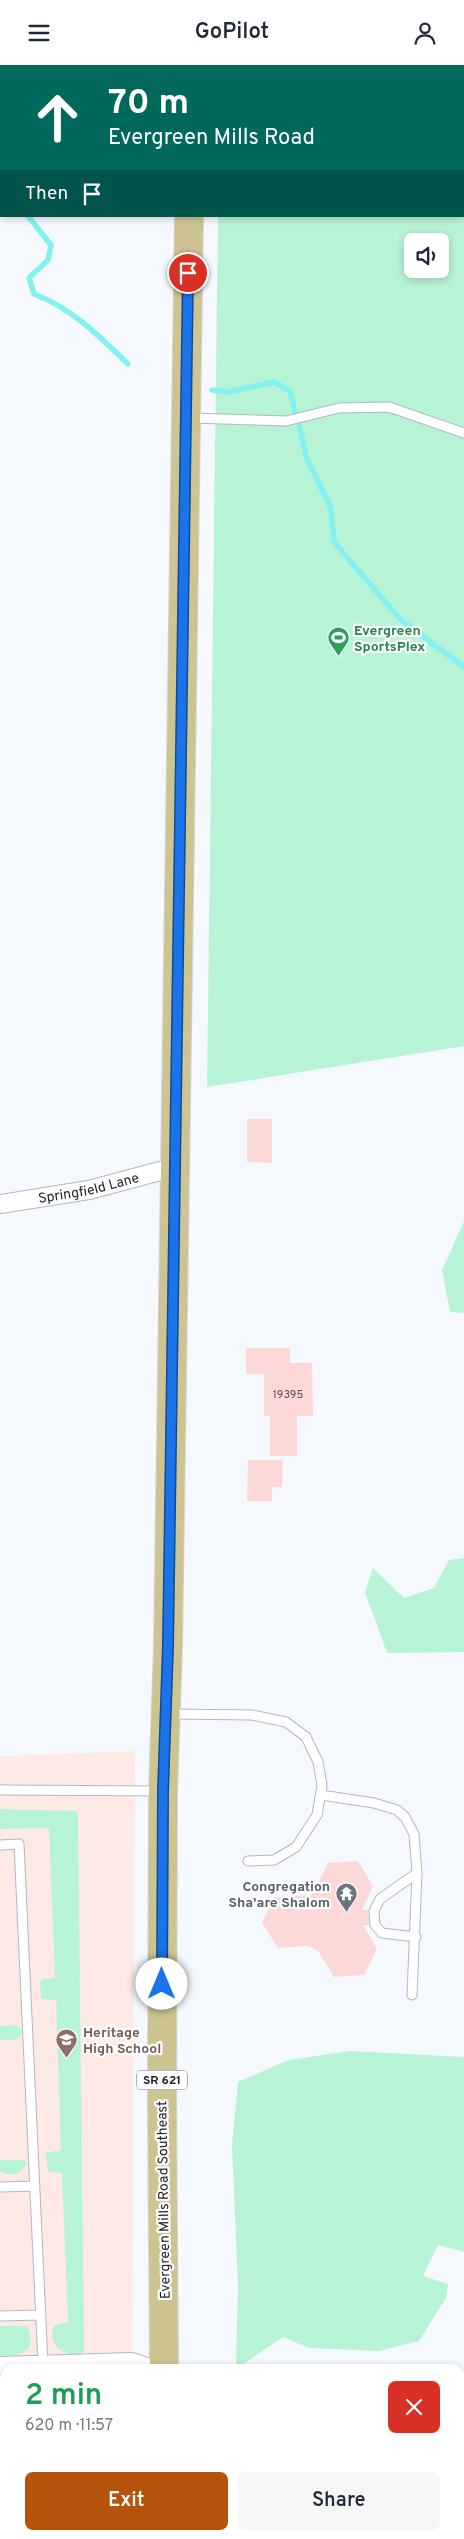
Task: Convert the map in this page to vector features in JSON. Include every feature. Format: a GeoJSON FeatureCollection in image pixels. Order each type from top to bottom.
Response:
{"type":"FeatureCollection","features":[{"type":"Feature","properties":{"kind":"main road","name":"SR 621"},"geometry":{"type":"LineString","coordinates":[[163,1791],[167,1714],[189,217]]}},
{"type":"Feature","properties":{"kind":"main road","name":"Evergreen Mills Road Southeast"},"geometry":{"type":"LineString","coordinates":[[163,1791],[162,2100],[164,2364]]}},
{"type":"Feature","properties":{"kind":"street","name":"Springfield Lane"},"geometry":{"type":"LineString","coordinates":[[0,1204],[89,1190],[175,1167]]}},
{"type":"Feature","properties":{"kind":"street"},"geometry":{"type":"LineString","coordinates":[[73,2364],[132,2362],[138,2364]]}},
{"type":"Feature","properties":{"kind":"lane"},"geometry":{"type":"LineString","coordinates":[[187,418],[286,421],[339,408],[389,407],[464,433]]}},
{"type":"Feature","properties":{"kind":"lane"},"geometry":{"type":"LineString","coordinates":[[167,1714],[252,1715],[286,1722],[306,1737],[314,1754],[322,1785],[318,1815],[296,1847],[274,1860],[248,1861]]}},
{"type":"Feature","properties":{"kind":"lane"},"geometry":{"type":"LineString","coordinates":[[0,1790],[163,1791]]}},
{"type":"Feature","properties":{"kind":"lane"},"geometry":{"type":"LineString","coordinates":[[321,1795],[374,1803],[397,1810],[405,1817],[414,1834],[417,1873],[416,1937],[412,1995]]}},
{"type":"Feature","properties":{"kind":"lane"},"geometry":{"type":"LineString","coordinates":[[0,1845],[20,1844],[43,2364]]}},
{"type":"Feature","properties":{"kind":"lane"},"geometry":{"type":"LineString","coordinates":[[416,1937],[382,1933],[375,1925],[374,1911],[380,1899],[417,1873]]}},
{"type":"Feature","properties":{"kind":"lane"},"geometry":{"type":"LineString","coordinates":[[0,2187],[35,2186]]}},
{"type":"Feature","properties":{"kind":"lane"},"geometry":{"type":"LineString","coordinates":[[0,2316],[41,2315]]}},
{"type":"Feature","properties":{"kind":"shaded area","name":"Heritage High School"},"geometry":{"type":"Polygon","coordinates":[[[135,1751],[132,2364],[0,2364],[0,1756],[135,1751]]]}},
{"type":"Feature","properties":{"kind":"green space","name":"Evergreen SportsPlex"},"geometry":{"type":"Polygon","coordinates":[[[218,217],[464,217],[464,1046],[207,1087],[218,217]]]}},
{"type":"Feature","properties":{"kind":"green space"},"geometry":{"type":"Polygon","coordinates":[[[464,1221],[464,1313],[450,1312],[442,1270],[464,1221]]]}},
{"type":"Feature","properties":{"kind":"green space"},"geometry":{"type":"Polygon","coordinates":[[[464,1558],[464,1652],[387,1653],[365,1592],[373,1568],[404,1598],[434,1588],[449,1560],[464,1558]]]}},
{"type":"Feature","properties":{"kind":"green space"},"geometry":{"type":"Polygon","coordinates":[[[0,1809],[77,1811],[78,1816],[84,2351],[80,2355],[73,2355],[62,2351],[53,2339],[54,2325],[68,2322],[62,2173],[48,2172],[46,2155],[48,2152],[61,2151],[56,2000],[41,1999],[40,1982],[43,1979],[55,1978],[49,1828],[0,1829],[0,1809]]]}},
{"type":"Feature","properties":{"kind":"green space"},"geometry":{"type":"Polygon","coordinates":[[[16,2025],[22,2030],[20,2037],[11,2040],[0,2040],[0,2026],[16,2025]]]}},
{"type":"Feature","properties":{"kind":"green space"},"geometry":{"type":"Polygon","coordinates":[[[350,2051],[464,2057],[464,2252],[438,2245],[423,2276],[448,2284],[446,2298],[419,2341],[379,2351],[309,2348],[283,2337],[243,2364],[236,2364],[238,2285],[232,2145],[238,2082],[289,2060],[350,2051]]]}},
{"type":"Feature","properties":{"kind":"green space"},"geometry":{"type":"Polygon","coordinates":[[[0,2160],[24,2160],[27,2164],[15,2174],[8,2174],[0,2171],[0,2160]]]}},
{"type":"Feature","properties":{"kind":"green space"},"geometry":{"type":"Polygon","coordinates":[[[0,2326],[26,2326],[30,2331],[30,2347],[18,2355],[0,2356],[0,2326]]]}},
{"type":"Feature","properties":{"kind":"building"},"geometry":{"type":"Polygon","coordinates":[[[247,1119],[272,1119],[272,1163],[247,1162],[247,1119]]]}},
{"type":"Feature","properties":{"kind":"building"},"geometry":{"type":"Polygon","coordinates":[[[246,1348],[290,1348],[290,1363],[312,1363],[313,1416],[297,1416],[297,1456],[270,1456],[270,1416],[264,1416],[264,1374],[246,1374],[246,1348]]]}},
{"type":"Feature","properties":{"kind":"building"},"geometry":{"type":"Polygon","coordinates":[[[248,1460],[283,1460],[282,1487],[272,1487],[272,1501],[247,1501],[248,1460]]]}},
{"type":"Feature","properties":{"kind":"building"},"geometry":{"type":"Polygon","coordinates":[[[358,1861],[373,1886],[362,1910],[368,1910],[369,1925],[363,1925],[377,1949],[364,1975],[334,1977],[318,1951],[308,1946],[278,1948],[262,1923],[275,1897],[312,1895],[328,1863],[358,1861]]]}},
{"type":"Feature","properties":{"kind":"waterway"},"geometry":{"type":"LineString","coordinates":[[29,217],[51,245],[48,260],[29,278],[34,294],[73,315],[128,364]]}},
{"type":"Feature","properties":{"kind":"waterway"},"geometry":{"type":"LineString","coordinates":[[212,390],[228,392],[274,382],[290,391],[295,412]]}},
{"type":"Feature","properties":{"kind":"waterway"},"geometry":{"type":"LineString","coordinates":[[299,426],[307,459],[331,508],[334,542],[400,619],[464,667]]}},
{"type":"Feature","properties":{"kind":"place","name":"Evergreen SportsPlex"},"geometry":{"type":"Point","coordinates":[338,657]}},
{"type":"Feature","properties":{"kind":"place","name":"Congregation Sha'are Shalom"},"geometry":{"type":"Point","coordinates":[346,1913]}},
{"type":"Feature","properties":{"kind":"place","name":"Heritage High School"},"geometry":{"type":"Point","coordinates":[67,2059]}},
{"type":"Feature","properties":{"kind":"route"},"geometry":{"type":"LineString","coordinates":[[162,1984],[163,1791],[167,1714],[188,273]]}}]}
